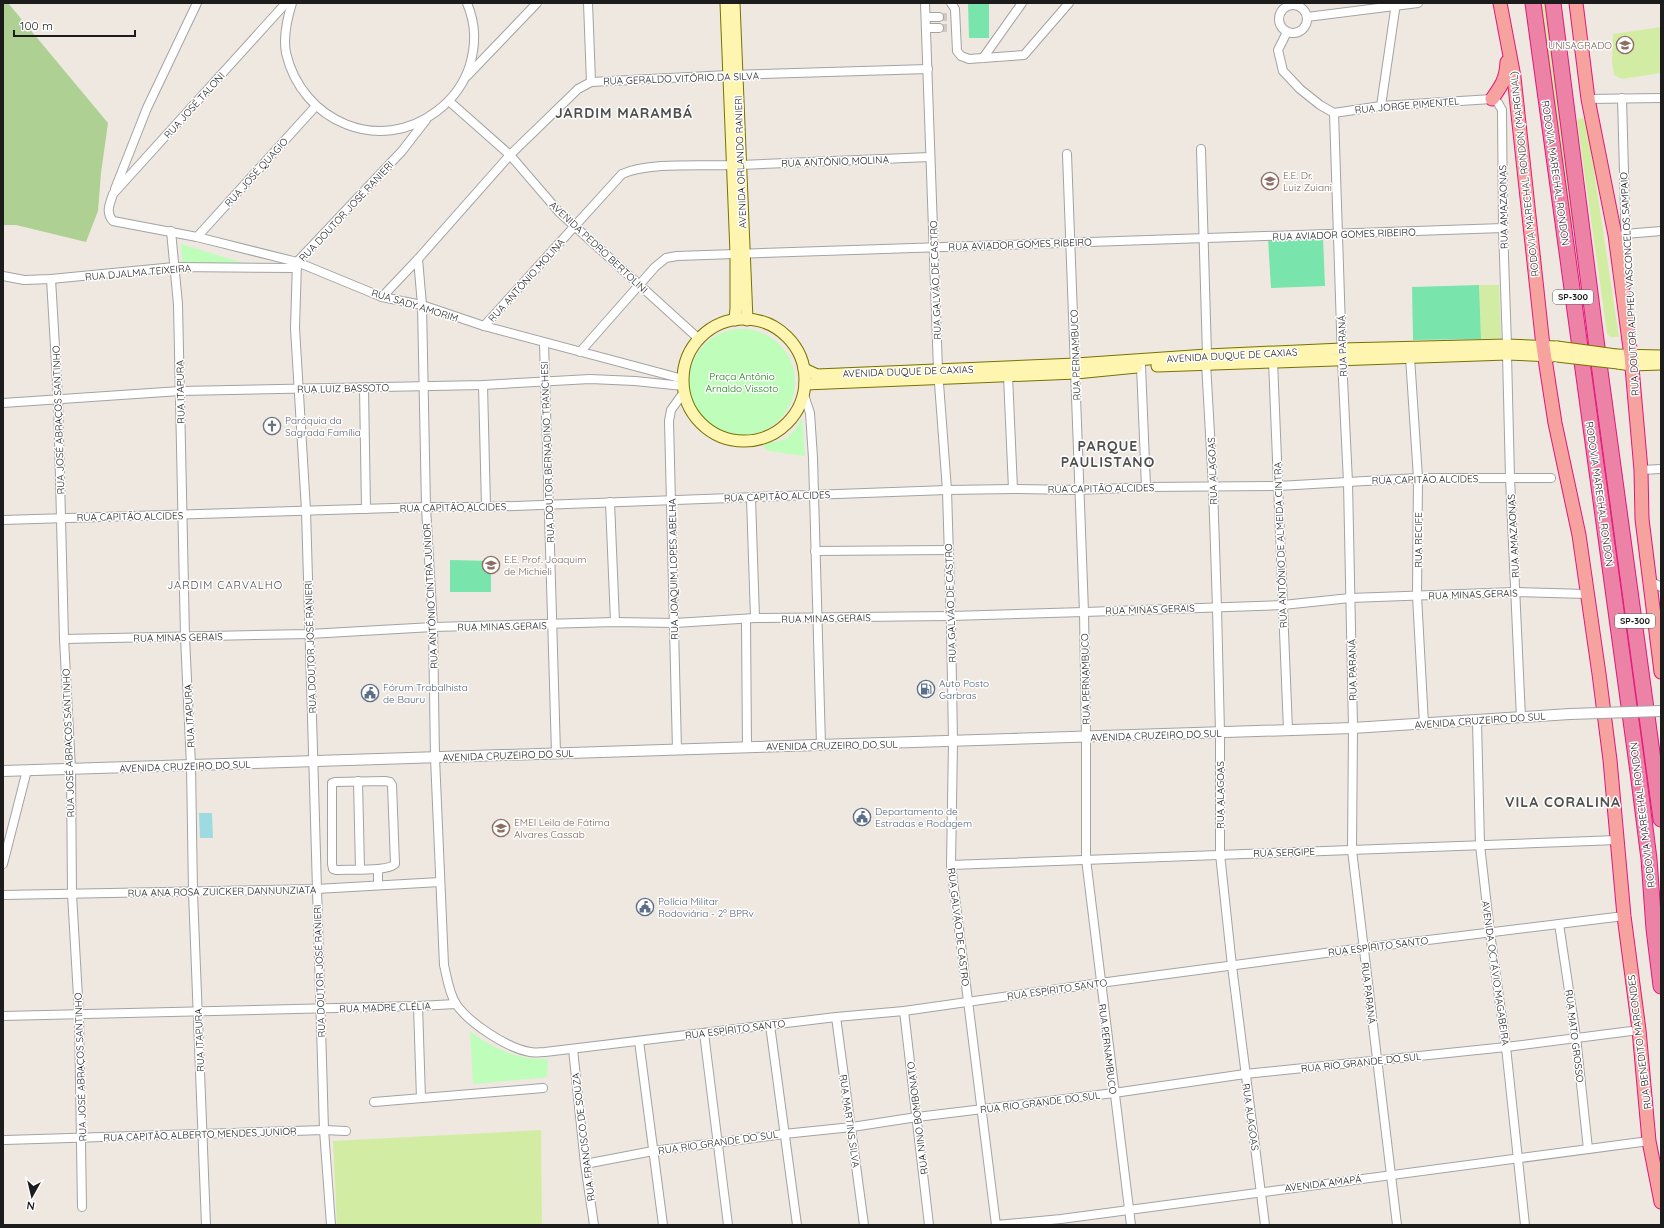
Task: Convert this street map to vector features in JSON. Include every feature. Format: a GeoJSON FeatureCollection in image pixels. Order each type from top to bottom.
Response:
{"type":"FeatureCollection","features":[{"type":"Feature","properties":{"kind":"highway","name":"RODOVIA MARECHAL RONDON (MARGINAL)"},"geometry":{"type":"LineString","coordinates":[[1500,3],[1514,77],[1543,351],[1555,423],[1579,535],[1587,594]]}},
{"type":"Feature","properties":{"kind":"highway","name":"RODOVIA MARECHAL RONDON"},"geometry":{"type":"LineString","coordinates":[[1533,3],[1638,772],[1649,859],[1654,929],[1661,986]]}},
{"type":"Feature","properties":{"kind":"highway","name":"RODOVIA MARECHAL RONDON"},"geometry":{"type":"LineString","coordinates":[[1553,3],[1599,363],[1661,819]]}},
{"type":"Feature","properties":{"kind":"highway"},"geometry":{"type":"LineString","coordinates":[[1576,3],[1588,99],[1615,235],[1631,360]]}},
{"type":"Feature","properties":{"kind":"highway"},"geometry":{"type":"LineString","coordinates":[[1492,98],[1506,77],[1508,42]]}},
{"type":"Feature","properties":{"kind":"highway","name":"RUA DOUTOR ALPHEU VASCONCELOS SAMPAIO"},"geometry":{"type":"LineString","coordinates":[[1631,360],[1641,470],[1642,519],[1656,584]]}},
{"type":"Feature","properties":{"kind":"highway"},"geometry":{"type":"LineString","coordinates":[[1656,584],[1661,672]]}},
{"type":"Feature","properties":{"kind":"highway","name":"RUA BENEDITO MARCONDES"},"geometry":{"type":"LineString","coordinates":[[1587,594],[1610,760],[1624,916],[1639,1030],[1649,1141],[1661,1202]]}},
{"type":"Feature","properties":{"kind":"highway"},"geometry":{"type":"LineString","coordinates":[[1652,753],[1661,794]]}},
{"type":"Feature","properties":{"kind":"main road","name":"AVENIDA ORLANDO RANIERI"},"geometry":{"type":"LineString","coordinates":[[726,3],[732,75],[740,253],[747,320]]}},
{"type":"Feature","properties":{"kind":"main road","name":"AVENIDA ORLANDO RANIERI"},"geometry":{"type":"LineString","coordinates":[[732,75],[734,3]]}},
{"type":"Feature","properties":{"kind":"main road","name":"AVENIDA ORLANDO RANIERI"},"geometry":{"type":"LineString","coordinates":[[735,320],[740,253]]}},
{"type":"Feature","properties":{"kind":"main road"},"geometry":{"type":"LineString","coordinates":[[735,320],[747,320],[768,324],[791,342],[799,354],[804,369],[804,388],[798,408],[792,417],[775,432],[760,438],[744,441],[727,438],[712,432],[699,421],[689,408],[683,386],[684,369],[689,353],[699,339],[709,330],[722,323],[735,320]]}},
{"type":"Feature","properties":{"kind":"main road","name":"AVENIDA DUQUE DE CAXIAS"},"geometry":{"type":"LineString","coordinates":[[804,369],[817,375],[1008,376],[1076,368],[1141,366],[1207,359],[1273,361],[1342,354],[1410,356],[1507,349]]}},
{"type":"Feature","properties":{"kind":"main road","name":"AVENIDA DUQUE DE CAXIAS"},"geometry":{"type":"LineString","coordinates":[[804,388],[938,375],[1076,368],[1207,359],[1507,349],[1557,352],[1661,364]]}},
{"type":"Feature","properties":{"kind":"main road","name":"AVENIDA DUQUE DE CAXIAS"},"geometry":{"type":"LineString","coordinates":[[1631,360],[1661,356]]}},
{"type":"Feature","properties":{"kind":"street"},"geometry":{"type":"LineString","coordinates":[[113,194],[148,108],[197,3]]}},
{"type":"Feature","properties":{"kind":"street","name":"RUA JOSÉ TALONI"},"geometry":{"type":"LineString","coordinates":[[108,211],[113,194],[286,3]]}},
{"type":"Feature","properties":{"kind":"street"},"geometry":{"type":"LineString","coordinates":[[292,3],[286,21],[286,52],[296,82],[316,107],[340,123],[369,131],[398,130],[426,120],[450,102],[466,76],[537,3]]}},
{"type":"Feature","properties":{"kind":"street"},"geometry":{"type":"LineString","coordinates":[[466,76],[474,47],[473,16],[467,3]]}},
{"type":"Feature","properties":{"kind":"street"},"geometry":{"type":"LineString","coordinates":[[588,3],[591,82]]}},
{"type":"Feature","properties":{"kind":"street","name":"RUA GALVÃO DE CASTRO"},"geometry":{"type":"LineString","coordinates":[[925,3],[938,375],[947,490],[951,616],[953,742],[951,864],[983,1110],[996,1225]]}},
{"type":"Feature","properties":{"kind":"street"},"geometry":{"type":"LineString","coordinates":[[951,3],[955,9],[952,18],[952,28],[957,51],[961,56],[969,59],[1024,55],[1069,3]]}},
{"type":"Feature","properties":{"kind":"street"},"geometry":{"type":"LineString","coordinates":[[983,58],[1022,3]]}},
{"type":"Feature","properties":{"kind":"street"},"geometry":{"type":"LineString","coordinates":[[1307,17],[1397,4],[1418,3]]}},
{"type":"Feature","properties":{"kind":"street"},"geometry":{"type":"LineString","coordinates":[[1381,106],[1397,4]]}},
{"type":"Feature","properties":{"kind":"street"},"geometry":{"type":"LineString","coordinates":[[1282,5],[1297,6],[1304,11],[1307,17],[1306,24],[1301,31],[1292,34],[1280,26],[1278,21],[1282,5]]}},
{"type":"Feature","properties":{"kind":"street"},"geometry":{"type":"LineString","coordinates":[[926,17],[939,17]]}},
{"type":"Feature","properties":{"kind":"street"},"geometry":{"type":"LineString","coordinates":[[926,28],[939,28]]}},
{"type":"Feature","properties":{"kind":"street"},"geometry":{"type":"LineString","coordinates":[[1287,32],[1278,50],[1283,70],[1300,89],[1320,105],[1334,113]]}},
{"type":"Feature","properties":{"kind":"street","name":"RUA GERALDO VITÓRIO DA SILVA"},"geometry":{"type":"LineString","coordinates":[[382,297],[418,259],[510,155],[578,89],[591,82],[601,80],[928,69]]}},
{"type":"Feature","properties":{"kind":"street","name":"RUA JORGE PIMENTEL"},"geometry":{"type":"LineString","coordinates":[[1334,113],[1381,106],[1492,98]]}},
{"type":"Feature","properties":{"kind":"street","name":"RUA AMAZAONAS"},"geometry":{"type":"LineString","coordinates":[[1492,98],[1498,103],[1502,110],[1503,228],[1510,478],[1521,718]]}},
{"type":"Feature","properties":{"kind":"street","name":"RUA DOUTOR ALPHEU VASCONCELOS SAMPAIO"},"geometry":{"type":"LineString","coordinates":[[1622,98],[1625,234],[1631,360]]}},
{"type":"Feature","properties":{"kind":"street"},"geometry":{"type":"LineString","coordinates":[[1588,99],[1661,98]]}},
{"type":"Feature","properties":{"kind":"street","name":"AVENIDA PEDRO BERTOLINI"},"geometry":{"type":"LineString","coordinates":[[450,102],[510,155],[559,212],[699,339]]}},
{"type":"Feature","properties":{"kind":"street","name":"RUA JOSÉ QUAGIO"},"geometry":{"type":"LineString","coordinates":[[197,236],[316,107]]}},
{"type":"Feature","properties":{"kind":"street","name":"RUA PARANÁ"},"geometry":{"type":"LineString","coordinates":[[1334,113],[1348,482],[1353,728],[1352,850],[1397,1225]]}},
{"type":"Feature","properties":{"kind":"street","name":"RUA DOUTOR JOSÉ RANIERI"},"geometry":{"type":"LineString","coordinates":[[331,1225],[324,1130],[306,510],[295,328],[297,265],[402,152],[426,120]]}},
{"type":"Feature","properties":{"kind":"street","name":"RUA ALAGOAS"},"geometry":{"type":"LineString","coordinates":[[1201,149],[1207,359],[1217,607],[1220,733],[1220,854],[1245,1074],[1262,1191],[1265,1225]]}},
{"type":"Feature","properties":{"kind":"street","name":"RUA PERNAMBUCO"},"geometry":{"type":"LineString","coordinates":[[1067,154],[1076,368],[1078,490],[1084,612],[1086,859],[1100,983],[1131,1225]]}},
{"type":"Feature","properties":{"kind":"street","name":"RUA ANTÔNIO MOLINA"},"geometry":{"type":"LineString","coordinates":[[484,326],[622,174],[632,170],[647,168],[930,157]]}},
{"type":"Feature","properties":{"kind":"street","name":"RUA SADY AMORIM"},"geometry":{"type":"LineString","coordinates":[[108,211],[109,216],[114,221],[197,236],[297,265],[382,297],[422,305],[484,326],[580,352],[683,386]]}},
{"type":"Feature","properties":{"kind":"street","name":"RUA AVIADOR GOMES RIBEIRO"},"geometry":{"type":"LineString","coordinates":[[580,352],[655,267],[666,258],[677,256],[1338,235],[1503,228]]}},
{"type":"Feature","properties":{"kind":"street"},"geometry":{"type":"LineString","coordinates":[[1625,234],[1661,230]]}},
{"type":"Feature","properties":{"kind":"street","name":"RUA ITAPURA"},"geometry":{"type":"LineString","coordinates":[[171,231],[178,304],[185,637],[191,765],[193,892],[199,1011],[206,1225]]}},
{"type":"Feature","properties":{"kind":"street","name":"RUA ANTÔNIO CINTRA JUNIOR"},"geometry":{"type":"LineString","coordinates":[[418,259],[422,305],[426,507],[433,627],[435,758],[444,965],[456,1004],[473,1021],[492,1036]]}},
{"type":"Feature","properties":{"kind":"street","name":"RUA DJALMA TEIXEIRA"},"geometry":{"type":"LineString","coordinates":[[3,276],[24,280],[51,279],[174,267],[297,265]]}},
{"type":"Feature","properties":{"kind":"street","name":"RUA JOSÉ ABRAÇOS SANTINHO"},"geometry":{"type":"LineString","coordinates":[[51,279],[58,398],[64,639],[71,769],[72,894],[79,1014],[82,1207]]}},
{"type":"Feature","properties":{"kind":"street","name":"RUA DOUTOR BERNADINO TRANCHESI"},"geometry":{"type":"LineString","coordinates":[[544,343],[556,753]]}},
{"type":"Feature","properties":{"kind":"street","name":"RUA RECIFE"},"geometry":{"type":"LineString","coordinates":[[1410,356],[1418,478],[1418,596],[1424,724]]}},
{"type":"Feature","properties":{"kind":"street","name":"RUA ANTÔNIO DE ALMEIDA CINTRA"},"geometry":{"type":"LineString","coordinates":[[1273,361],[1288,730]]}},
{"type":"Feature","properties":{"kind":"street"},"geometry":{"type":"LineString","coordinates":[[1141,366],[1146,487]]}},
{"type":"Feature","properties":{"kind":"street"},"geometry":{"type":"LineString","coordinates":[[1008,376],[1013,488]]}},
{"type":"Feature","properties":{"kind":"street","name":"RUA LUIZ BASSOTO"},"geometry":{"type":"LineString","coordinates":[[3,403],[58,398],[180,391],[483,385],[590,379],[683,386]]}},
{"type":"Feature","properties":{"kind":"street"},"geometry":{"type":"LineString","coordinates":[[483,385],[486,507]]}},
{"type":"Feature","properties":{"kind":"street","name":"RUA JOAQUIM LOPES ABELHA"},"geometry":{"type":"LineString","coordinates":[[677,750],[668,421],[671,410],[683,386]]}},
{"type":"Feature","properties":{"kind":"street"},"geometry":{"type":"LineString","coordinates":[[364,388],[366,509]]}},
{"type":"Feature","properties":{"kind":"street"},"geometry":{"type":"LineString","coordinates":[[804,388],[810,413],[814,494],[821,745]]}},
{"type":"Feature","properties":{"kind":"street"},"geometry":{"type":"LineString","coordinates":[[1641,470],[1661,469]]}},
{"type":"Feature","properties":{"kind":"street","name":"RUA CAPITÃO ALCIDES"},"geometry":{"type":"LineString","coordinates":[[3,520],[306,510],[486,507],[1013,488],[1078,490],[1146,487],[1278,486],[1418,478],[1551,478]]}},
{"type":"Feature","properties":{"kind":"street"},"geometry":{"type":"LineString","coordinates":[[751,498],[755,618]]}},
{"type":"Feature","properties":{"kind":"street"},"geometry":{"type":"LineString","coordinates":[[610,502],[616,622]]}},
{"type":"Feature","properties":{"kind":"street"},"geometry":{"type":"LineString","coordinates":[[815,551],[949,550]]}},
{"type":"Feature","properties":{"kind":"street","name":"RUA MINAS GERAIS"},"geometry":{"type":"LineString","coordinates":[[64,639],[310,634],[433,627],[616,622],[674,623],[746,620],[755,618],[951,616],[1084,612],[1283,605],[1350,598],[1516,592],[1587,594]]}},
{"type":"Feature","properties":{"kind":"street"},"geometry":{"type":"LineString","coordinates":[[746,620],[747,747]]}},
{"type":"Feature","properties":{"kind":"street","name":"AVENIDA CRUZEIRO DO SUL"},"geometry":{"type":"LineString","coordinates":[[3,771],[1220,733],[1353,728],[1570,714],[1661,711]]}},
{"type":"Feature","properties":{"kind":"street","name":"AVENIDA OCTÁVIO MAGABEIRA"},"geometry":{"type":"LineString","coordinates":[[1477,721],[1480,845],[1490,933],[1506,1047],[1525,1225]]}},
{"type":"Feature","properties":{"kind":"street"},"geometry":{"type":"LineString","coordinates":[[3,864],[27,770]]}},
{"type":"Feature","properties":{"kind":"street"},"geometry":{"type":"LineString","coordinates":[[358,781],[360,869]]}},
{"type":"Feature","properties":{"kind":"street"},"geometry":{"type":"LineString","coordinates":[[358,781],[385,781],[390,782],[392,785],[395,864],[392,867],[378,869],[336,870],[333,868],[331,785],[335,782],[358,781]]}},
{"type":"Feature","properties":{"kind":"street","name":"RUA SERGIPE"},"geometry":{"type":"LineString","coordinates":[[951,864],[1617,840]]}},
{"type":"Feature","properties":{"kind":"street"},"geometry":{"type":"LineString","coordinates":[[378,869],[378,885]]}},
{"type":"Feature","properties":{"kind":"street","name":"RUA ANA ROSA ZUICKER DANNUNZIATA"},"geometry":{"type":"LineString","coordinates":[[3,895],[316,889],[440,882]]}},
{"type":"Feature","properties":{"kind":"street","name":"RUA ESPÍRITO SANTO"},"geometry":{"type":"LineString","coordinates":[[492,1036],[515,1047],[530,1052],[545,1052],[836,1017],[904,1011],[1363,948],[1624,916]]}},
{"type":"Feature","properties":{"kind":"street","name":"RUA MATO GROSSO"},"geometry":{"type":"LineString","coordinates":[[1559,924],[1576,1037],[1588,1149]]}},
{"type":"Feature","properties":{"kind":"street","name":"RUA MADRE CLÉLIA"},"geometry":{"type":"LineString","coordinates":[[3,1016],[320,1009],[456,1004]]}},
{"type":"Feature","properties":{"kind":"street"},"geometry":{"type":"LineString","coordinates":[[418,1006],[421,1098]]}},
{"type":"Feature","properties":{"kind":"street","name":"RUA NINO BOMBONATO"},"geometry":{"type":"LineString","coordinates":[[904,1011],[929,1225]]}},
{"type":"Feature","properties":{"kind":"street","name":"RUA MARTINS SILVA"},"geometry":{"type":"LineString","coordinates":[[836,1017],[852,1126],[864,1225]]}},
{"type":"Feature","properties":{"kind":"street"},"geometry":{"type":"LineString","coordinates":[[770,1025],[796,1225]]}},
{"type":"Feature","properties":{"kind":"street","name":"RUA RIO GRANDE DO SUL"},"geometry":{"type":"LineString","coordinates":[[585,1164],[653,1152],[784,1134],[1114,1093],[1245,1074],[1506,1047],[1639,1030]]}},
{"type":"Feature","properties":{"kind":"street"},"geometry":{"type":"LineString","coordinates":[[704,1033],[728,1225]]}},
{"type":"Feature","properties":{"kind":"street"},"geometry":{"type":"LineString","coordinates":[[639,1041],[663,1225]]}},
{"type":"Feature","properties":{"kind":"street","name":"RUA FRANCISCO DE SOUZA"},"geometry":{"type":"LineString","coordinates":[[573,1049],[585,1164],[594,1225]]}},
{"type":"Feature","properties":{"kind":"street"},"geometry":{"type":"LineString","coordinates":[[374,1102],[542,1088]]}},
{"type":"Feature","properties":{"kind":"street","name":"RUA CAPITÃO ALBERTO MENDES JUNIOR"},"geometry":{"type":"LineString","coordinates":[[5,1140],[324,1130],[346,1131]]}},
{"type":"Feature","properties":{"kind":"street","name":"AVENIDA AMAPÁ"},"geometry":{"type":"LineString","coordinates":[[996,1225],[1062,1222],[1129,1209],[1649,1141]]}},
{"type":"Feature","properties":{"kind":"green space"},"geometry":{"type":"Polygon","coordinates":[[[3,3],[8,3],[108,123],[101,173],[98,211],[86,242],[16,225],[3,225],[3,3]]]}},
{"type":"Feature","properties":{"kind":"green space"},"geometry":{"type":"Polygon","coordinates":[[[968,3],[989,3],[989,38],[969,38],[968,3]]]}},
{"type":"Feature","properties":{"kind":"green space"},"geometry":{"type":"Polygon","coordinates":[[[1537,3],[1548,3],[1578,228],[1565,228],[1537,3]]]}},
{"type":"Feature","properties":{"kind":"green space"},"geometry":{"type":"Polygon","coordinates":[[[1661,27],[1661,73],[1622,79],[1614,75],[1612,61],[1613,34],[1661,27]]]}},
{"type":"Feature","properties":{"kind":"green space"},"geometry":{"type":"Polygon","coordinates":[[[1583,118],[1587,124],[1619,337],[1610,337],[1607,333],[1577,120],[1583,118]]]}},
{"type":"Feature","properties":{"kind":"green space"},"geometry":{"type":"Polygon","coordinates":[[[1323,237],[1325,286],[1271,288],[1268,238],[1323,237]]]}},
{"type":"Feature","properties":{"kind":"green space"},"geometry":{"type":"Polygon","coordinates":[[[181,244],[263,269],[183,269],[181,244]]]}},
{"type":"Feature","properties":{"kind":"green space"},"geometry":{"type":"Polygon","coordinates":[[[1479,285],[1499,285],[1501,338],[1481,339],[1479,285]]]}},
{"type":"Feature","properties":{"kind":"green space"},"geometry":{"type":"Polygon","coordinates":[[[1479,285],[1481,339],[1413,340],[1412,287],[1479,285]]]}},
{"type":"Feature","properties":{"kind":"green space","name":"Praça Antônio Arnaldo Vissoto"},"geometry":{"type":"Polygon","coordinates":[[[742,329],[762,333],[780,344],[791,362],[795,382],[791,402],[780,420],[762,431],[742,435],[722,431],[704,420],[693,402],[689,382],[693,362],[704,344],[722,333],[742,329]]]}},
{"type":"Feature","properties":{"kind":"green space"},"geometry":{"type":"Polygon","coordinates":[[[802,418],[805,456],[769,451],[764,448],[765,443],[779,441],[792,434],[802,418]]]}},
{"type":"Feature","properties":{"kind":"green space"},"geometry":{"type":"Polygon","coordinates":[[[450,560],[491,561],[491,592],[450,592],[450,560]]]}},
{"type":"Feature","properties":{"kind":"green space"},"geometry":{"type":"Polygon","coordinates":[[[470,1031],[487,1043],[506,1052],[527,1058],[548,1059],[547,1077],[473,1084],[470,1031]]]}},
{"type":"Feature","properties":{"kind":"green space"},"geometry":{"type":"Polygon","coordinates":[[[541,1130],[542,1225],[337,1225],[333,1141],[541,1130]]]}},
{"type":"Feature","properties":{"kind":"water"},"geometry":{"type":"Polygon","coordinates":[[[199,813],[212,813],[213,838],[200,838],[199,813]]]}},
{"type":"Feature","properties":{"kind":"tunnel"},"geometry":{"type":"LineString","coordinates":[[939,17],[948,17]]}},
{"type":"Feature","properties":{"kind":"tunnel"},"geometry":{"type":"LineString","coordinates":[[939,28],[948,28]]}},
{"type":"Feature","properties":{"kind":"place","name":"UNISAGRADO"},"geometry":{"type":"Point","coordinates":[1625,45]}},
{"type":"Feature","properties":{"kind":"place","name":"E.E. Dr. Luiz Zuiani"},"geometry":{"type":"Point","coordinates":[1270,181]}},
{"type":"Feature","properties":{"kind":"place","name":"Paróquia da Sagrada Família"},"geometry":{"type":"Point","coordinates":[272,426]}},
{"type":"Feature","properties":{"kind":"place","name":"E.E. Prof. Joaquim de Michieli"},"geometry":{"type":"Point","coordinates":[491,565]}},
{"type":"Feature","properties":{"kind":"place","name":"Auto Posto Garbras"},"geometry":{"type":"Point","coordinates":[926,689]}},
{"type":"Feature","properties":{"kind":"place","name":"Fórum Trabalhista de Bauru"},"geometry":{"type":"Point","coordinates":[370,693]}},
{"type":"Feature","properties":{"kind":"place","name":"Departamento de Estradas e Rodagem"},"geometry":{"type":"Point","coordinates":[862,817]}},
{"type":"Feature","properties":{"kind":"place","name":"EMEI Leila de Fátima Alvares Cassab"},"geometry":{"type":"Point","coordinates":[501,828]}},
{"type":"Feature","properties":{"kind":"place","name":"Polícia Militar Rodoviária - 2º BPRv"},"geometry":{"type":"Point","coordinates":[645,907]}},
{"type":"Feature","properties":{"kind":"district","name":"JARDIM MARAMBÁ"},"geometry":{"type":"Point","coordinates":[624,113]}},
{"type":"Feature","properties":{"kind":"district","name":"PARQUE PAULISTANO"},"geometry":{"type":"Point","coordinates":[1108,454]}},
{"type":"Feature","properties":{"kind":"district","name":"JARDIM CARVALHO"},"geometry":{"type":"Point","coordinates":[225,585]}},
{"type":"Feature","properties":{"kind":"district","name":"VILA CORALINA"},"geometry":{"type":"Point","coordinates":[1563,802]}}]}
